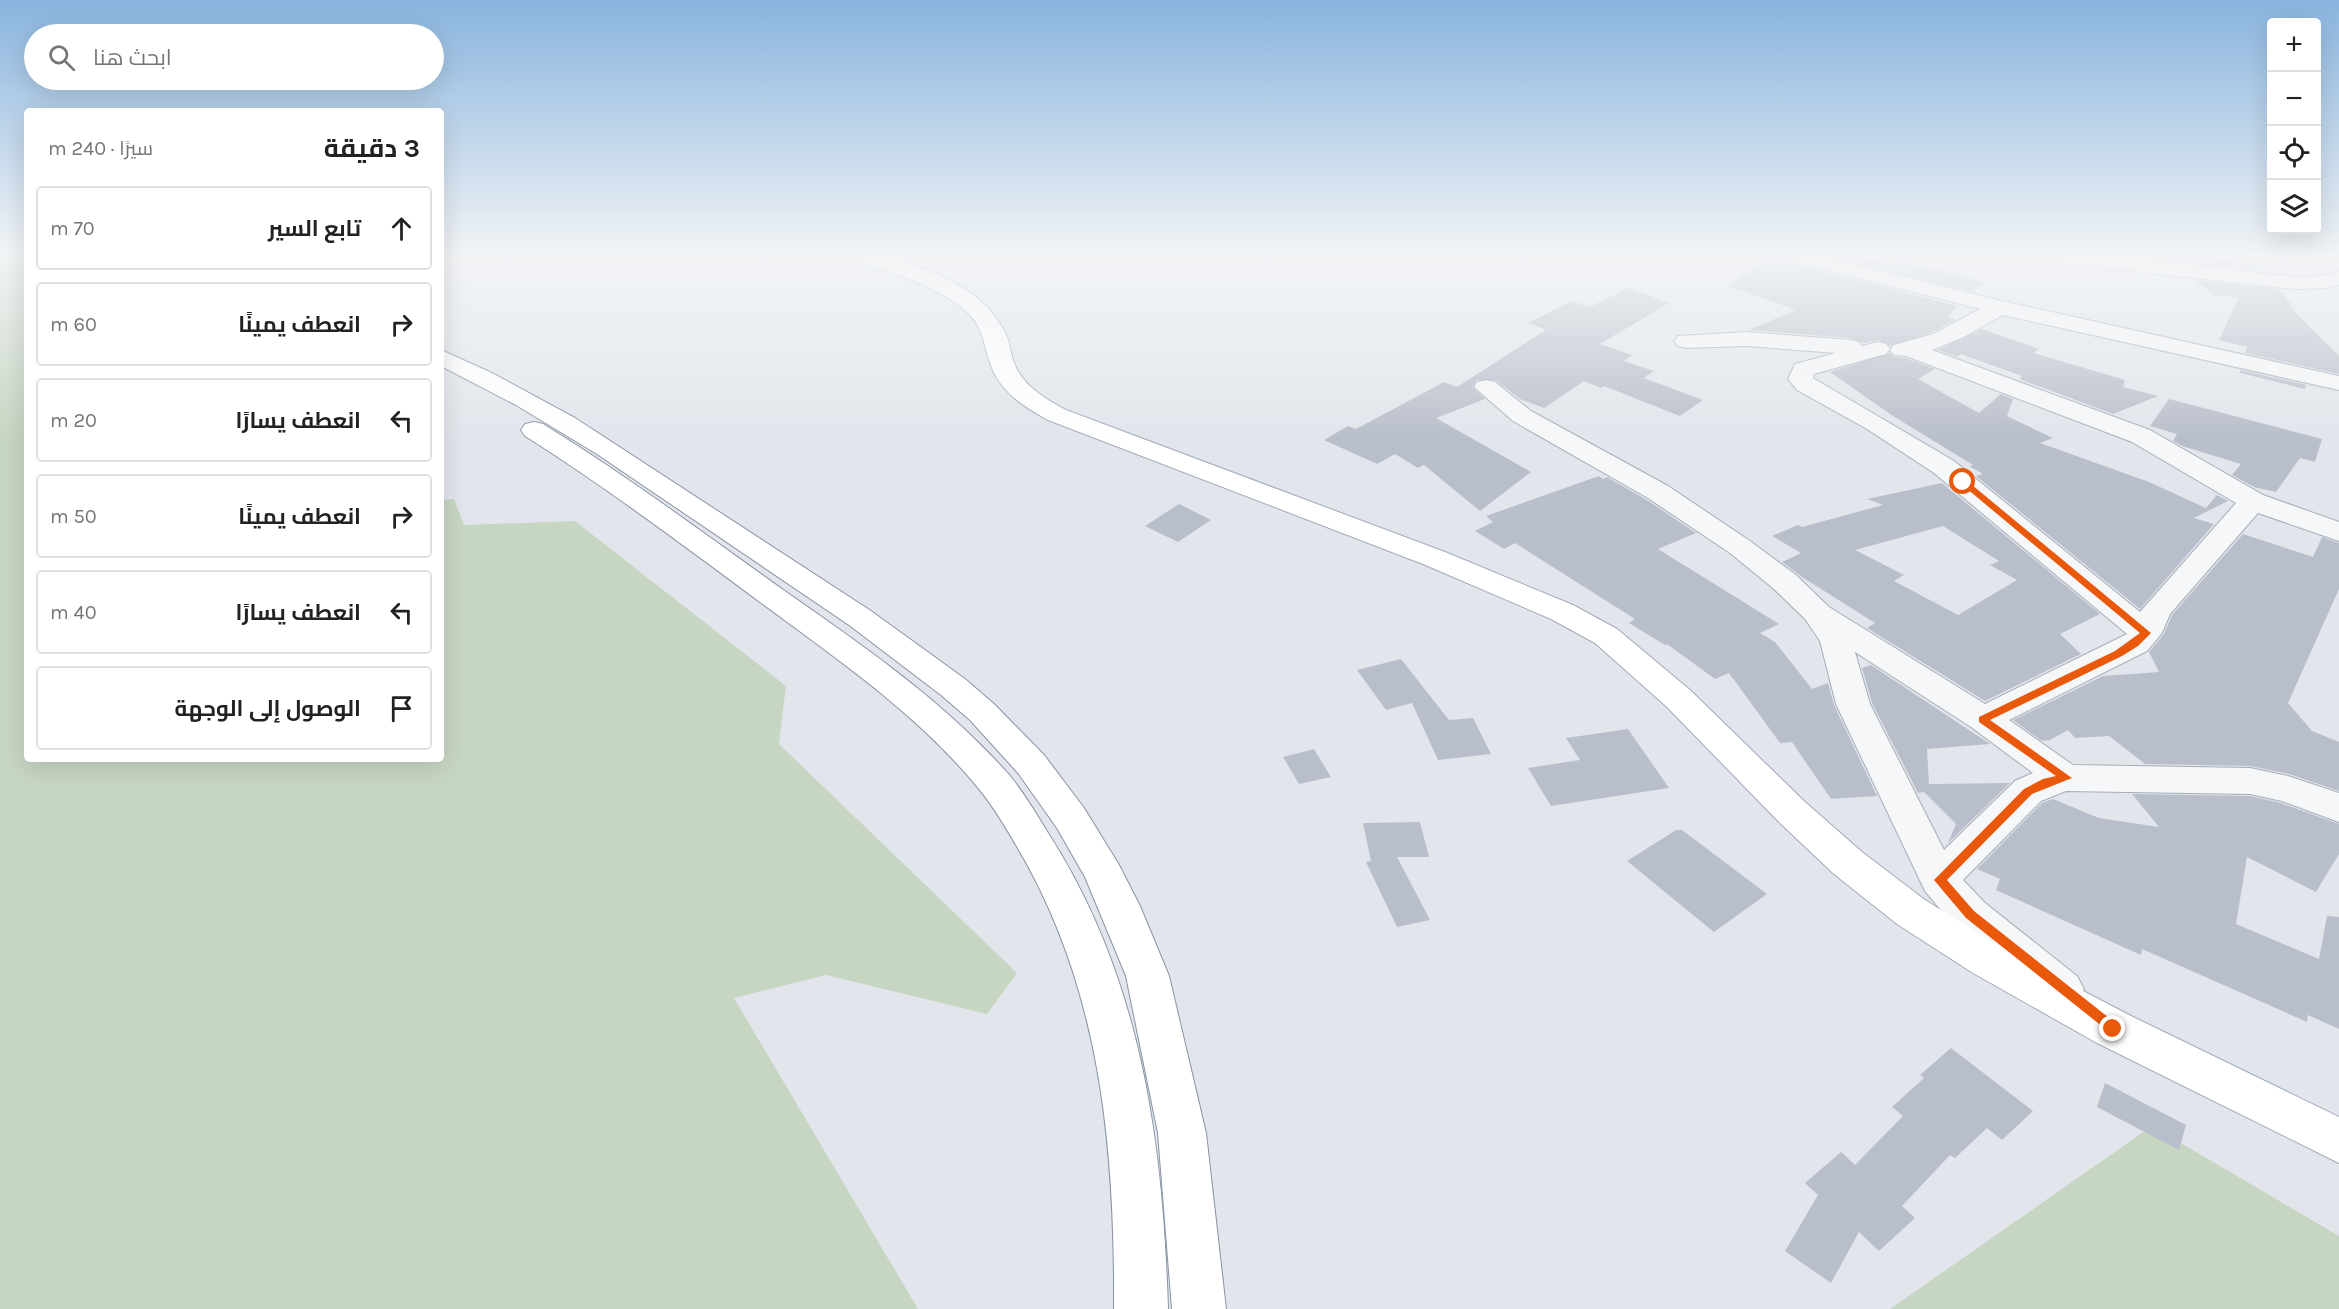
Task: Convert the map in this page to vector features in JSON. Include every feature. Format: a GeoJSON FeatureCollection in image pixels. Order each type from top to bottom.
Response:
{"type":"FeatureCollection","features":[{"type":"Feature","properties":{"kind":"main road"},"geometry":{"type":"LineString","coordinates":[[983,318],[994,333],[1004,366],[1012,381],[1035,403],[1086,428],[1192,464],[1526,596],[1606,636],[1678,698],[1792,812],[1874,884],[1988,961],[2113,1029],[2339,1141]]}},
{"type":"Feature","properties":{"kind":"main road"},"geometry":{"type":"LineString","coordinates":[[444,358],[479,375],[593,441],[701,511],[908,653],[957,691],[1008,738],[1047,785],[1081,834],[1113,894],[1146,969],[1182,1133],[1198,1309]]}},
{"type":"Feature","properties":{"kind":"main road"},"geometry":{"type":"LineString","coordinates":[[444,380],[467,390],[546,438],[683,531],[885,678],[944,728],[991,777],[1035,840],[1066,897],[1091,957],[1114,1025],[1128,1101],[1141,1246],[1141,1309]]}},
{"type":"Feature","properties":{"kind":"street"},"geometry":{"type":"LineString","coordinates":[[1686,342],[1747,339],[1878,349],[1908,349],[1928,345],[1950,336],[1980,318]]}},
{"type":"Feature","properties":{"kind":"street"},"geometry":{"type":"LineString","coordinates":[[2054,318],[2339,383]]}},
{"type":"Feature","properties":{"kind":"street"},"geometry":{"type":"LineString","coordinates":[[1878,349],[1804,369],[1800,379],[1806,386],[1876,424],[1944,467],[2146,633]]}},
{"type":"Feature","properties":{"kind":"street"},"geometry":{"type":"LineString","coordinates":[[1908,349],[2141,436],[2253,501],[2339,532]]}},
{"type":"Feature","properties":{"kind":"street"},"geometry":{"type":"LineString","coordinates":[[1486,387],[1522,416],[1658,492],[1740,547],[1785,582],[1816,612],[1836,641],[1853,704],[1940,880],[1977,921],[2113,1029]]}},
{"type":"Feature","properties":{"kind":"street"},"geometry":{"type":"LineString","coordinates":[[1983,719],[2135,644],[2146,633],[2156,612],[2253,501]]}},
{"type":"Feature","properties":{"kind":"street"},"geometry":{"type":"LineString","coordinates":[[1816,612],[1983,719],[2066,778]]}},
{"type":"Feature","properties":{"kind":"street"},"geometry":{"type":"LineString","coordinates":[[1940,880],[2028,791],[2047,782],[2066,778],[2250,781],[2288,789],[2339,808]]}},
{"type":"Feature","properties":{"kind":"green space"},"geometry":{"type":"Polygon","coordinates":[[[0,318],[24,318],[24,762],[444,762],[444,500],[454,499],[464,525],[575,521],[786,686],[779,744],[1017,973],[987,1014],[826,975],[734,998],[918,1309],[0,1309],[0,318]]]}},
{"type":"Feature","properties":{"kind":"green space"},"geometry":{"type":"Polygon","coordinates":[[[2152,1126],[2339,1236],[2339,1309],[1890,1309],[2152,1126]]]}},
{"type":"Feature","properties":{"kind":"building"},"geometry":{"type":"Polygon","coordinates":[[[1538,318],[1644,318],[1600,344],[1632,355],[1624,361],[1654,371],[1644,378],[1703,400],[1680,416],[1604,386],[1601,388],[1584,381],[1544,408],[1520,399],[1495,380],[1477,380],[1472,387],[1485,399],[1436,418],[1531,472],[1480,511],[1424,465],[1418,468],[1395,454],[1377,464],[1324,440],[1348,426],[1356,429],[1444,382],[1457,387],[1546,330],[1528,323],[1538,318]]]}},
{"type":"Feature","properties":{"kind":"building"},"geometry":{"type":"Polygon","coordinates":[[[1777,318],[1950,318],[1955,320],[1932,332],[1890,346],[1879,340],[1863,343],[1851,338],[1749,330],[1777,318]]]}},
{"type":"Feature","properties":{"kind":"building"},"geometry":{"type":"Polygon","coordinates":[[[2229,318],[2301,318],[2339,356],[2339,374],[2245,353],[2247,347],[2219,340],[2229,318]]]}},
{"type":"Feature","properties":{"kind":"building"},"geometry":{"type":"Polygon","coordinates":[[[1982,329],[2039,349],[2033,353],[2125,380],[2123,387],[2158,396],[2113,414],[2019,379],[2022,376],[1961,354],[1957,357],[1938,350],[1982,329]]]}},
{"type":"Feature","properties":{"kind":"building"},"geometry":{"type":"Polygon","coordinates":[[[1890,353],[1894,357],[1905,358],[1935,369],[1918,379],[1979,413],[2001,394],[2013,399],[2007,416],[2053,438],[2040,443],[2149,482],[2206,508],[2217,495],[2228,501],[2194,518],[2214,524],[2140,609],[1976,476],[1983,474],[1969,466],[1973,465],[1893,416],[1830,372],[1890,353]]]}},
{"type":"Feature","properties":{"kind":"building"},"geometry":{"type":"Polygon","coordinates":[[[2240,370],[2339,392],[2306,385],[2305,389],[2240,373],[2240,370]]]}},
{"type":"Feature","properties":{"kind":"building"},"geometry":{"type":"Polygon","coordinates":[[[2169,399],[2322,439],[2315,462],[2300,458],[2276,492],[2254,487],[2232,475],[2241,464],[2182,446],[2173,441],[2177,434],[2150,426],[2169,399]]]}},
{"type":"Feature","properties":{"kind":"building"},"geometry":{"type":"Polygon","coordinates":[[[1599,476],[1603,479],[1607,477],[1647,500],[1696,533],[1658,549],[1779,624],[1760,633],[1775,642],[1812,689],[1828,683],[1834,705],[1877,796],[1831,799],[1792,742],[1780,743],[1729,673],[1715,679],[1667,644],[1665,645],[1629,623],[1635,619],[1515,543],[1504,549],[1475,531],[1493,522],[1486,516],[1599,476]]]}},
{"type":"Feature","properties":{"kind":"building"},"geometry":{"type":"Polygon","coordinates":[[[1942,483],[2100,614],[2060,634],[2081,654],[1985,701],[1867,628],[1875,623],[1782,562],[1801,553],[1772,536],[1798,525],[1802,527],[1883,505],[1867,499],[1942,483]],[[1943,526],[1855,550],[1904,575],[1894,581],[1958,615],[2017,580],[1990,565],[1999,561],[1943,526]]]}},
{"type":"Feature","properties":{"kind":"building"},"geometry":{"type":"Polygon","coordinates":[[[1179,504],[1211,520],[1178,542],[1145,526],[1179,504]]]}},
{"type":"Feature","properties":{"kind":"building"},"geometry":{"type":"Polygon","coordinates":[[[2243,534],[2313,557],[2322,537],[2339,543],[2339,589],[2288,703],[2312,731],[2339,742],[2339,791],[2289,774],[2250,766],[2145,764],[2109,736],[2075,738],[2068,730],[2050,740],[2042,741],[2013,720],[2103,676],[2159,672],[2149,652],[2164,634],[2172,615],[2243,534]]]}},
{"type":"Feature","properties":{"kind":"building"},"geometry":{"type":"Polygon","coordinates":[[[1401,659],[1449,720],[1473,718],[1491,754],[1438,760],[1412,703],[1386,710],[1357,670],[1401,659]]]}},
{"type":"Feature","properties":{"kind":"building"},"geometry":{"type":"Polygon","coordinates":[[[1871,665],[1990,744],[1927,749],[1929,784],[2010,783],[1948,843],[1956,824],[1924,792],[1918,793],[1872,703],[1862,668],[1871,665]]]}},
{"type":"Feature","properties":{"kind":"building"},"geometry":{"type":"Polygon","coordinates":[[[1628,729],[1669,788],[1551,806],[1528,768],[1580,760],[1566,738],[1628,729]]]}},
{"type":"Feature","properties":{"kind":"building"},"geometry":{"type":"Polygon","coordinates":[[[1314,749],[1331,777],[1299,784],[1283,757],[1314,749]]]}},
{"type":"Feature","properties":{"kind":"building"},"geometry":{"type":"Polygon","coordinates":[[[2132,794],[2250,796],[2281,803],[2339,824],[2339,854],[2316,892],[2247,857],[2236,924],[2319,959],[2327,916],[2339,917],[2339,1029],[2308,1015],[2307,1022],[2142,949],[2141,955],[1996,890],[2000,879],[1977,869],[2042,803],[2053,799],[2099,818],[2159,827],[2132,794]]]}},
{"type":"Feature","properties":{"kind":"building"},"geometry":{"type":"Polygon","coordinates":[[[1420,822],[1429,857],[1397,857],[1430,920],[1397,927],[1366,862],[1371,861],[1363,823],[1420,822]]]}},
{"type":"Feature","properties":{"kind":"building"},"geometry":{"type":"Polygon","coordinates":[[[1676,830],[1682,830],[1767,894],[1714,932],[1627,861],[1676,830]]]}},
{"type":"Feature","properties":{"kind":"building"},"geometry":{"type":"Polygon","coordinates":[[[1951,1048],[2033,1111],[2002,1140],[1987,1128],[1955,1158],[1950,1155],[1902,1206],[1915,1218],[1879,1251],[1859,1232],[1831,1283],[1785,1251],[1818,1195],[1805,1183],[1841,1152],[1855,1165],[1903,1116],[1892,1107],[1924,1078],[1920,1075],[1951,1048]]]}},
{"type":"Feature","properties":{"kind":"building"},"geometry":{"type":"Polygon","coordinates":[[[2105,1083],[2186,1125],[2179,1150],[2097,1107],[2105,1083]]]}},
{"type":"Feature","properties":{"kind":"route"},"geometry":{"type":"LineString","coordinates":[[1963,482],[2146,633],[2135,644],[2118,654],[1983,719],[2066,778],[2047,782],[2028,791],[1940,880],[1970,915],[2113,1029]]}}]}
